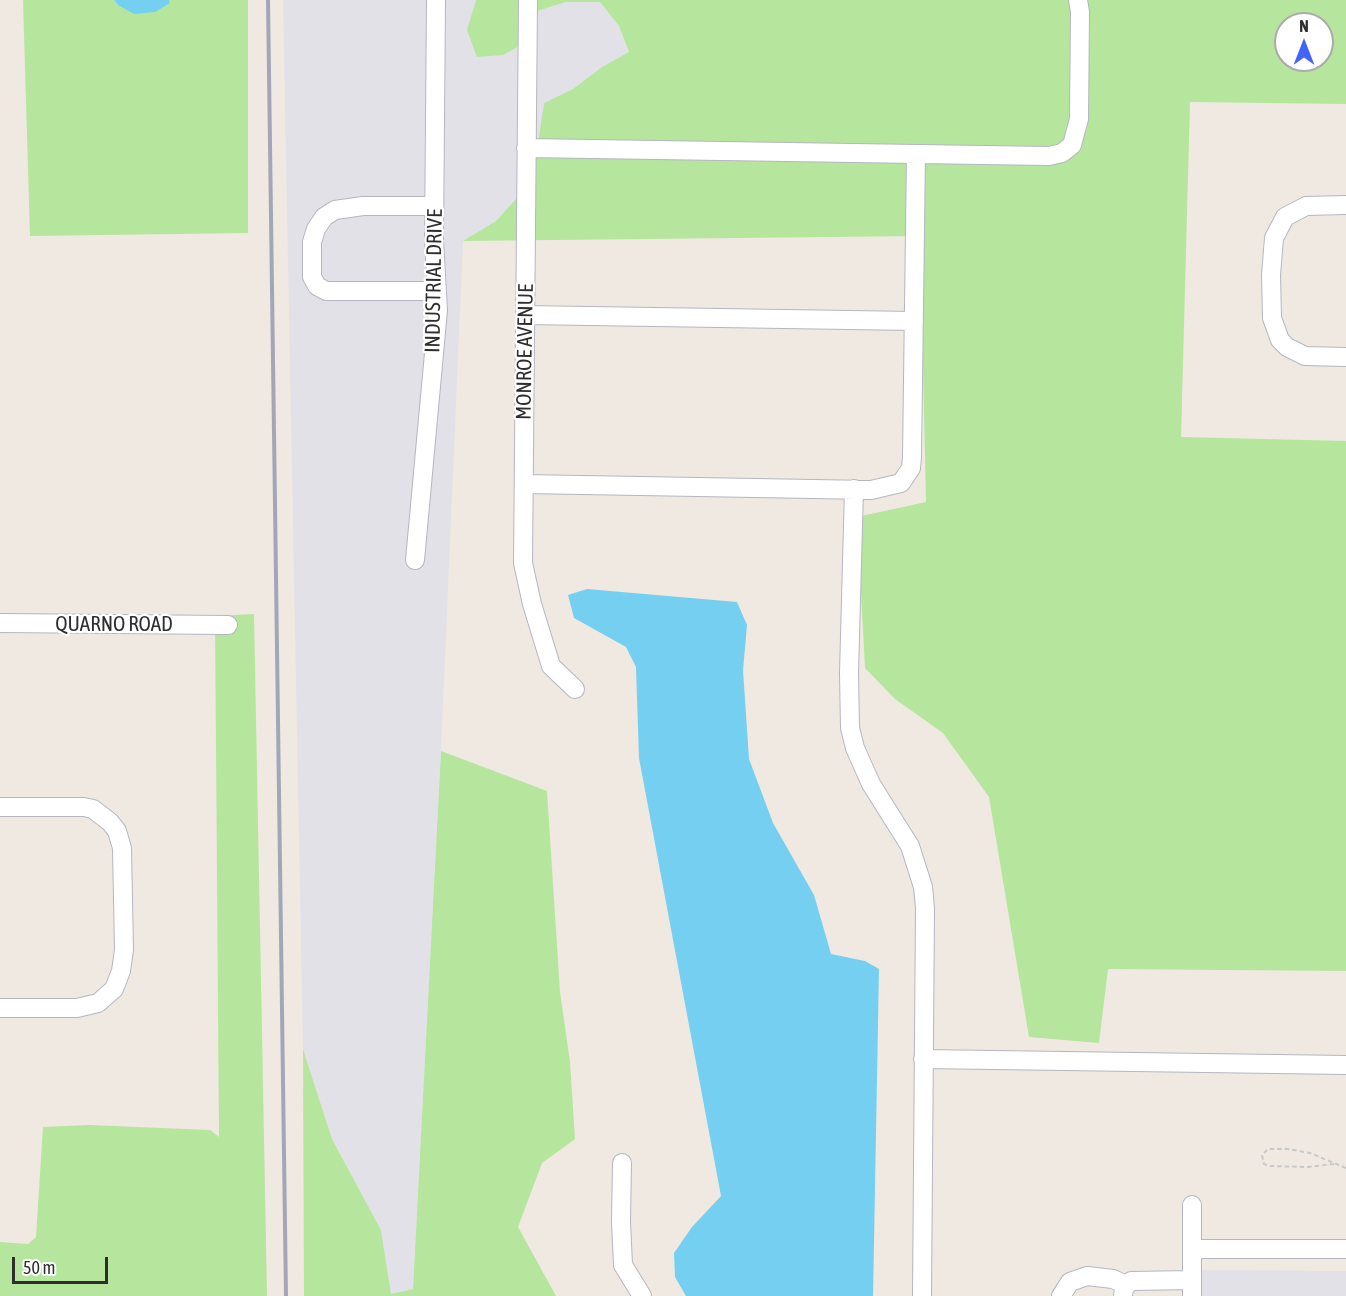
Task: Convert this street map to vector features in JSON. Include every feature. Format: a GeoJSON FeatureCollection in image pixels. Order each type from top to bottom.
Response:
{"type":"FeatureCollection","features":[{"type":"Feature","properties":{"kind":"street","name":"INDUSTRIAL DRIVE"},"geometry":{"type":"LineString","coordinates":[[415,560],[438,310],[434,206],[436,0]]}},
{"type":"Feature","properties":{"kind":"street","name":"MONROE AVENUE"},"geometry":{"type":"LineString","coordinates":[[528,0],[523,563],[532,604],[551,666],[575,689]]}},
{"type":"Feature","properties":{"kind":"street"},"geometry":{"type":"LineString","coordinates":[[526,148],[1049,156],[1062,153],[1072,145],[1079,118],[1080,12],[1078,0]]}},
{"type":"Feature","properties":{"kind":"street"},"geometry":{"type":"LineString","coordinates":[[524,484],[854,489],[892,487],[901,483],[911,468],[916,154]]}},
{"type":"Feature","properties":{"kind":"street"},"geometry":{"type":"LineString","coordinates":[[1346,205],[1306,206],[1285,217],[1274,238],[1271,275],[1272,318],[1280,340],[1287,347],[1305,356],[1346,357]]}},
{"type":"Feature","properties":{"kind":"street"},"geometry":{"type":"LineString","coordinates":[[434,206],[363,206],[334,210],[324,218],[312,242],[312,277],[317,286],[326,291],[437,291]]}},
{"type":"Feature","properties":{"kind":"street"},"geometry":{"type":"LineString","coordinates":[[525,315],[914,321]]}},
{"type":"Feature","properties":{"kind":"street"},"geometry":{"type":"LineString","coordinates":[[854,489],[849,673],[850,728],[861,763],[910,846],[923,887],[922,1296]]}},
{"type":"Feature","properties":{"kind":"street","name":"QUARNO ROAD"},"geometry":{"type":"LineString","coordinates":[[0,623],[228,625]]}},
{"type":"Feature","properties":{"kind":"street"},"geometry":{"type":"LineString","coordinates":[[0,807],[84,807],[93,809],[110,822],[117,831],[122,848],[124,950],[121,971],[114,989],[98,1003],[77,1008],[0,1008]]}},
{"type":"Feature","properties":{"kind":"street"},"geometry":{"type":"LineString","coordinates":[[923,1059],[1346,1065]]}},
{"type":"Feature","properties":{"kind":"street"},"geometry":{"type":"LineString","coordinates":[[622,1163],[623,1265],[642,1296]]}},
{"type":"Feature","properties":{"kind":"street"},"geometry":{"type":"LineString","coordinates":[[1061,1296],[1070,1282],[1087,1276],[1113,1279],[1125,1291],[1131,1281],[1192,1288],[1192,1205]]}},
{"type":"Feature","properties":{"kind":"street"},"geometry":{"type":"LineString","coordinates":[[1192,1249],[1346,1249]]}},
{"type":"Feature","properties":{"kind":"path"},"geometry":{"type":"LineString","coordinates":[[1334,1164],[1308,1167],[1270,1166],[1264,1164],[1262,1155],[1268,1149],[1288,1149],[1310,1153],[1346,1168]]}},
{"type":"Feature","properties":{"kind":"shaded area"},"geometry":{"type":"Polygon","coordinates":[[[283,0],[476,0],[467,30],[566,2],[600,2],[619,26],[629,53],[602,67],[573,89],[544,103],[532,180],[496,221],[463,241],[441,751],[413,1289],[391,1295],[381,1230],[332,1139],[303,1049],[283,0]]]}},
{"type":"Feature","properties":{"kind":"shaded area"},"geometry":{"type":"Polygon","coordinates":[[[1195,1270],[1346,1271],[1346,1296],[1195,1296],[1195,1270]]]}},
{"type":"Feature","properties":{"kind":"green space"},"geometry":{"type":"Polygon","coordinates":[[[23,0],[114,0],[118,5],[170,3],[169,0],[248,0],[248,233],[30,236],[23,0]]]}},
{"type":"Feature","properties":{"kind":"green space"},"geometry":{"type":"Polygon","coordinates":[[[476,0],[1346,0],[1346,104],[1190,102],[1181,437],[1346,441],[1346,971],[1108,969],[1099,1043],[1029,1037],[989,797],[943,733],[895,699],[865,668],[857,517],[926,502],[920,236],[463,241],[496,221],[532,181],[544,103],[573,89],[602,67],[629,52],[619,26],[600,2],[566,2],[537,11],[537,36],[503,55],[477,57],[467,30],[476,0]]]}},
{"type":"Feature","properties":{"kind":"green space"},"geometry":{"type":"Polygon","coordinates":[[[254,614],[267,1296],[0,1296],[0,1242],[28,1244],[36,1237],[43,1127],[89,1125],[210,1130],[219,1137],[215,616],[254,614]]]}},
{"type":"Feature","properties":{"kind":"green space"},"geometry":{"type":"Polygon","coordinates":[[[441,751],[547,791],[560,992],[570,1062],[575,1139],[542,1163],[518,1227],[556,1296],[304,1296],[303,1049],[332,1139],[381,1230],[391,1294],[413,1289],[441,751]]]}},
{"type":"Feature","properties":{"kind":"water"},"geometry":{"type":"Polygon","coordinates":[[[114,0],[169,0],[170,3],[155,12],[134,14],[118,5],[114,0]]]}},
{"type":"Feature","properties":{"kind":"water"},"geometry":{"type":"Polygon","coordinates":[[[587,589],[737,602],[747,625],[743,670],[749,759],[773,823],[814,895],[831,954],[865,961],[879,969],[873,1296],[686,1296],[675,1277],[674,1253],[692,1227],[721,1196],[639,758],[636,667],[626,647],[574,618],[568,595],[587,589]]]}},
{"type":"Feature","properties":{"kind":"railway"},"geometry":{"type":"LineString","coordinates":[[268,0],[286,1296]]}}]}
